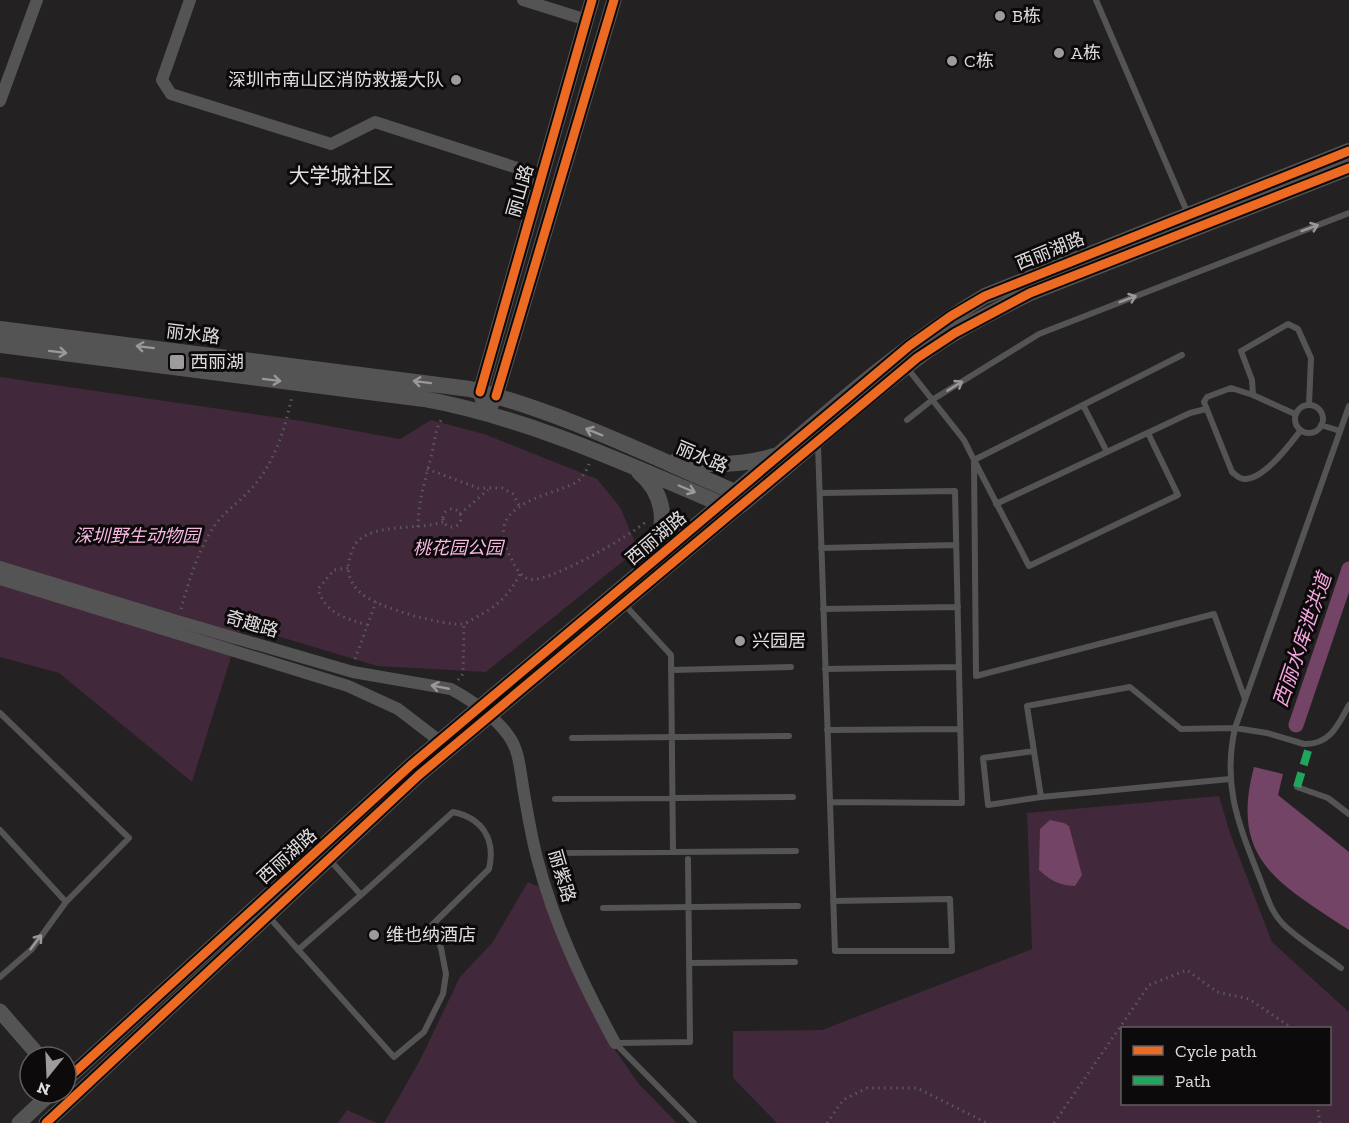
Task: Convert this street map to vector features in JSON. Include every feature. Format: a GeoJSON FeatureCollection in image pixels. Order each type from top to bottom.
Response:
{"type":"FeatureCollection","features":[{"type":"Feature","properties":{"kind":"main road","name":"西丽湖路"},"geometry":{"type":"LineString","coordinates":[[738,499],[781,454],[909,346],[951,316],[985,296],[1349,150]]}},
{"type":"Feature","properties":{"kind":"main road","name":"西丽湖路"},"geometry":{"type":"LineString","coordinates":[[738,499],[818,441],[906,367],[955,333],[1030,293],[1349,168]]}},
{"type":"Feature","properties":{"kind":"main road","name":"丽水路"},"geometry":{"type":"LineString","coordinates":[[0,329],[427,382],[488,394],[526,405],[648,454],[738,499]]}},
{"type":"Feature","properties":{"kind":"main road","name":"丽水路"},"geometry":{"type":"LineString","coordinates":[[0,345],[424,399],[466,407],[487,412],[595,452],[722,504],[738,499]]}},
{"type":"Feature","properties":{"kind":"main road"},"geometry":{"type":"LineString","coordinates":[[648,454],[672,460],[714,465],[756,461],[781,454]]}},
{"type":"Feature","properties":{"kind":"main road"},"geometry":{"type":"LineString","coordinates":[[634,467],[650,481],[661,508],[662,530],[659,545],[649,565]]}},
{"type":"Feature","properties":{"kind":"street"},"geometry":{"type":"LineString","coordinates":[[0,101],[37,0]]}},
{"type":"Feature","properties":{"kind":"street"},"geometry":{"type":"LineString","coordinates":[[190,0],[162,80],[171,94],[331,144],[375,122],[542,176]]}},
{"type":"Feature","properties":{"kind":"street"},"geometry":{"type":"LineString","coordinates":[[523,0],[587,20]]}},
{"type":"Feature","properties":{"kind":"street","name":"丽山路"},"geometry":{"type":"LineString","coordinates":[[487,412],[488,394],[542,176],[592,0]]}},
{"type":"Feature","properties":{"kind":"street","name":"丽山路"},"geometry":{"type":"LineString","coordinates":[[488,394],[614,0]]}},
{"type":"Feature","properties":{"kind":"street","name":"西丽湖路"},"geometry":{"type":"LineString","coordinates":[[484,712],[624,604],[738,499]]}},
{"type":"Feature","properties":{"kind":"street","name":"西丽湖路"},"geometry":{"type":"LineString","coordinates":[[78,1069],[649,565],[722,504]]}},
{"type":"Feature","properties":{"kind":"street","name":"奇趣路"},"geometry":{"type":"LineString","coordinates":[[0,567],[353,672],[451,689],[484,712]]}},
{"type":"Feature","properties":{"kind":"street","name":"奇趣路"},"geometry":{"type":"LineString","coordinates":[[0,579],[348,686],[398,709],[445,745]]}},
{"type":"Feature","properties":{"kind":"street","name":"丽紫路"},"geometry":{"type":"LineString","coordinates":[[484,712],[508,735],[517,752],[537,858],[551,906],[569,952],[615,1043]]}},
{"type":"Feature","properties":{"kind":"street","name":"西丽湖路"},"geometry":{"type":"LineString","coordinates":[[78,1085],[268,916],[419,775],[445,745]]}},
{"type":"Feature","properties":{"kind":"street"},"geometry":{"type":"LineString","coordinates":[[0,1011],[30,1045]]}},
{"type":"Feature","properties":{"kind":"street"},"geometry":{"type":"LineString","coordinates":[[19,1123],[38,1105]]}},
{"type":"Feature","properties":{"kind":"street","name":"西丽湖路"},"geometry":{"type":"LineString","coordinates":[[46,1123],[60,1105]]}},
{"type":"Feature","properties":{"kind":"lane"},"geometry":{"type":"LineString","coordinates":[[1096,0],[1188,214]]}},
{"type":"Feature","properties":{"kind":"lane"},"geometry":{"type":"LineString","coordinates":[[907,420],[932,400],[1039,334],[1349,213]]}},
{"type":"Feature","properties":{"kind":"lane"},"geometry":{"type":"LineString","coordinates":[[1253,395],[1252,380],[1241,351],[1288,324],[1298,328],[1311,358],[1309,405]]}},
{"type":"Feature","properties":{"kind":"lane"},"geometry":{"type":"LineString","coordinates":[[974,460],[1182,355]]}},
{"type":"Feature","properties":{"kind":"lane"},"geometry":{"type":"LineString","coordinates":[[906,367],[964,440],[1029,566],[1178,495],[1148,433]]}},
{"type":"Feature","properties":{"kind":"lane"},"geometry":{"type":"LineString","coordinates":[[1295,414],[1231,388],[1207,397],[1204,402],[1232,472],[1239,478],[1253,478],[1266,469],[1301,430]]}},
{"type":"Feature","properties":{"kind":"lane"},"geometry":{"type":"LineString","coordinates":[[1083,405],[1107,452]]}},
{"type":"Feature","properties":{"kind":"lane"},"geometry":{"type":"LineString","coordinates":[[1309,405],[1318,408],[1322,416],[1321,424],[1316,431],[1308,433],[1301,430],[1295,423],[1295,414],[1301,407],[1309,405]]}},
{"type":"Feature","properties":{"kind":"lane"},"geometry":{"type":"LineString","coordinates":[[1341,968],[1282,923],[1272,908],[1238,823],[1230,779],[1231,747],[1235,728],[1349,406]]}},
{"type":"Feature","properties":{"kind":"lane"},"geometry":{"type":"LineString","coordinates":[[996,504],[1190,413],[1206,409]]}},
{"type":"Feature","properties":{"kind":"lane"},"geometry":{"type":"LineString","coordinates":[[1321,424],[1340,431]]}},
{"type":"Feature","properties":{"kind":"lane"},"geometry":{"type":"LineString","coordinates":[[818,441],[834,951],[952,951],[950,899],[833,901]]}},
{"type":"Feature","properties":{"kind":"lane"},"geometry":{"type":"LineString","coordinates":[[974,460],[976,676],[1214,614],[1245,699]]}},
{"type":"Feature","properties":{"kind":"lane"},"geometry":{"type":"LineString","coordinates":[[820,493],[955,491],[962,803],[830,802]]}},
{"type":"Feature","properties":{"kind":"lane"},"geometry":{"type":"LineString","coordinates":[[821,548],[956,545]]}},
{"type":"Feature","properties":{"kind":"lane"},"geometry":{"type":"LineString","coordinates":[[624,604],[671,655],[674,852]]}},
{"type":"Feature","properties":{"kind":"lane"},"geometry":{"type":"LineString","coordinates":[[824,609],[958,607]]}},
{"type":"Feature","properties":{"kind":"lane"},"geometry":{"type":"LineString","coordinates":[[671,670],[791,667]]}},
{"type":"Feature","properties":{"kind":"lane"},"geometry":{"type":"LineString","coordinates":[[825,669],[959,667]]}},
{"type":"Feature","properties":{"kind":"lane"},"geometry":{"type":"LineString","coordinates":[[1041,797],[1026,706],[1130,687],[1181,729],[1235,728],[1266,733],[1304,744],[1317,743],[1331,735],[1349,705]]}},
{"type":"Feature","properties":{"kind":"lane"},"geometry":{"type":"LineString","coordinates":[[0,713],[129,838],[66,902],[32,949],[0,977]]}},
{"type":"Feature","properties":{"kind":"lane"},"geometry":{"type":"LineString","coordinates":[[827,730],[960,729]]}},
{"type":"Feature","properties":{"kind":"lane"},"geometry":{"type":"LineString","coordinates":[[572,738],[789,736]]}},
{"type":"Feature","properties":{"kind":"lane"},"geometry":{"type":"LineString","coordinates":[[1034,751],[983,758],[988,805],[1041,797],[1230,779]]}},
{"type":"Feature","properties":{"kind":"lane"},"geometry":{"type":"LineString","coordinates":[[1297,788],[1328,798],[1349,814]]}},
{"type":"Feature","properties":{"kind":"lane"},"geometry":{"type":"LineString","coordinates":[[555,799],[793,797]]}},
{"type":"Feature","properties":{"kind":"lane"},"geometry":{"type":"LineString","coordinates":[[268,916],[298,950],[394,1057],[424,1032],[443,994],[446,974],[441,948],[432,925],[489,869],[492,857],[482,826],[467,815],[453,812],[298,950]]}},
{"type":"Feature","properties":{"kind":"lane"},"geometry":{"type":"LineString","coordinates":[[0,830],[66,902]]}},
{"type":"Feature","properties":{"kind":"lane"},"geometry":{"type":"LineString","coordinates":[[551,854],[796,851]]}},
{"type":"Feature","properties":{"kind":"lane"},"geometry":{"type":"LineString","coordinates":[[329,859],[361,894]]}},
{"type":"Feature","properties":{"kind":"lane"},"geometry":{"type":"LineString","coordinates":[[615,1043],[690,1042],[688,859]]}},
{"type":"Feature","properties":{"kind":"lane"},"geometry":{"type":"LineString","coordinates":[[603,908],[798,906]]}},
{"type":"Feature","properties":{"kind":"lane"},"geometry":{"type":"LineString","coordinates":[[689,963],[795,962]]}},
{"type":"Feature","properties":{"kind":"lane"},"geometry":{"type":"LineString","coordinates":[[615,1043],[694,1123]]}},
{"type":"Feature","properties":{"kind":"path"},"geometry":{"type":"LineString","coordinates":[[177,621],[198,553],[214,525],[252,488],[274,455],[288,417],[294,382]]}},
{"type":"Feature","properties":{"kind":"path"},"geometry":{"type":"LineString","coordinates":[[418,527],[418,508],[434,438],[441,418],[466,407]]}},
{"type":"Feature","properties":{"kind":"path"},"geometry":{"type":"LineString","coordinates":[[595,452],[578,481],[520,507],[508,515],[503,526],[507,552],[520,574],[529,579],[541,579],[559,572],[635,531],[661,508]]}},
{"type":"Feature","properties":{"kind":"path"},"geometry":{"type":"LineString","coordinates":[[427,469],[478,488],[502,488],[513,494],[520,507]]}},
{"type":"Feature","properties":{"kind":"path"},"geometry":{"type":"LineString","coordinates":[[460,514],[489,489]]}},
{"type":"Feature","properties":{"kind":"path"},"geometry":{"type":"LineString","coordinates":[[453,509],[460,514],[459,524],[454,527],[448,527],[443,522],[442,515],[447,510],[453,509]]}},
{"type":"Feature","properties":{"kind":"path"},"geometry":{"type":"LineString","coordinates":[[443,522],[431,526],[372,533],[358,541],[351,552],[348,567],[351,580],[357,589],[364,596],[376,602],[432,621],[464,624],[494,608],[520,574]]}},
{"type":"Feature","properties":{"kind":"path"},"geometry":{"type":"LineString","coordinates":[[348,567],[334,570],[318,590],[322,601],[336,615],[367,625]]}},
{"type":"Feature","properties":{"kind":"path"},"geometry":{"type":"LineString","coordinates":[[353,672],[354,663],[376,602]]}},
{"type":"Feature","properties":{"kind":"path"},"geometry":{"type":"LineString","coordinates":[[451,689],[463,674],[464,624]]}},
{"type":"Feature","properties":{"kind":"path"},"geometry":{"type":"LineString","coordinates":[[1054,1123],[1149,985],[1187,970],[1217,993],[1250,999],[1289,1027]]}},
{"type":"Feature","properties":{"kind":"path"},"geometry":{"type":"LineString","coordinates":[[827,1123],[843,1100],[867,1088],[917,1088],[987,1123]]}},
{"type":"Feature","properties":{"kind":"path"},"geometry":{"type":"LineString","coordinates":[[1317,1105],[1320,1123]]}},
{"type":"Feature","properties":{"kind":"green space","name":"深圳野生动物园"},"geometry":{"type":"Polygon","coordinates":[[[0,377],[302,421],[400,439],[431,420],[484,434],[597,479],[620,507],[638,549],[486,672],[377,666],[241,625],[192,782],[59,673],[0,657],[0,377]]]}},
{"type":"Feature","properties":{"kind":"green space"},"geometry":{"type":"Polygon","coordinates":[[[1219,796],[1230,833],[1272,942],[1349,1012],[1349,1123],[777,1123],[733,1078],[733,1031],[822,1030],[1032,949],[1027,813],[1219,796]]]}},
{"type":"Feature","properties":{"kind":"green space"},"geometry":{"type":"Polygon","coordinates":[[[528,882],[540,887],[607,1038],[638,1083],[677,1123],[384,1123],[420,1060],[460,977],[492,943],[528,882]]]}},
{"type":"Feature","properties":{"kind":"green space"},"geometry":{"type":"Polygon","coordinates":[[[347,1110],[377,1123],[338,1123],[347,1110]]]}},
{"type":"Feature","properties":{"kind":"shaded area"},"geometry":{"type":"Polygon","coordinates":[[[1254,767],[1283,774],[1278,795],[1349,852],[1349,930],[1282,883],[1266,866],[1255,848],[1249,826],[1248,799],[1254,767]]]}},
{"type":"Feature","properties":{"kind":"shaded area"},"geometry":{"type":"Polygon","coordinates":[[[1050,820],[1069,826],[1082,875],[1075,886],[1056,882],[1039,870],[1040,829],[1050,820]]]}},
{"type":"Feature","properties":{"kind":"waterway","name":"西丽水库泄洪道"},"geometry":{"type":"LineString","coordinates":[[1296,725],[1349,569]]}},
{"type":"Feature","properties":{"kind":"marked path"},"geometry":{"type":"LineString","coordinates":[[1297,787],[1310,744]]}},
{"type":"Feature","properties":{"kind":"cycle path"},"geometry":{"type":"LineString","coordinates":[[480,392],[592,0]]}},
{"type":"Feature","properties":{"kind":"cycle path"},"geometry":{"type":"LineString","coordinates":[[496,396],[614,0]]}},
{"type":"Feature","properties":{"kind":"cycle path"},"geometry":{"type":"LineString","coordinates":[[78,1069],[411,765],[909,346],[951,316],[985,296],[1349,151]]}},
{"type":"Feature","properties":{"kind":"cycle path"},"geometry":{"type":"LineString","coordinates":[[46,1123],[419,775],[917,358],[955,333],[1030,293],[1349,168]]}},
{"type":"Feature","properties":{"kind":"place","name":"B栋"},"geometry":{"type":"Point","coordinates":[1000,16]}},
{"type":"Feature","properties":{"kind":"place","name":"A栋"},"geometry":{"type":"Point","coordinates":[1059,53]}},
{"type":"Feature","properties":{"kind":"place","name":"C栋"},"geometry":{"type":"Point","coordinates":[952,61]}},
{"type":"Feature","properties":{"kind":"place","name":"深圳市南山区消防救援大队"},"geometry":{"type":"Point","coordinates":[456,80]}},
{"type":"Feature","properties":{"kind":"place","name":"西丽湖"},"geometry":{"type":"Point","coordinates":[177,362]}},
{"type":"Feature","properties":{"kind":"place","name":"兴园居"},"geometry":{"type":"Point","coordinates":[740,641]}},
{"type":"Feature","properties":{"kind":"place","name":"维也纳酒店"},"geometry":{"type":"Point","coordinates":[374,935]}},
{"type":"Feature","properties":{"kind":"district","name":"大学城社区"},"geometry":{"type":"Point","coordinates":[341,175]}},
{"type":"Feature","properties":{"kind":"park label","name":"桃花园公园"},"geometry":{"type":"Point","coordinates":[458,548]}}]}
